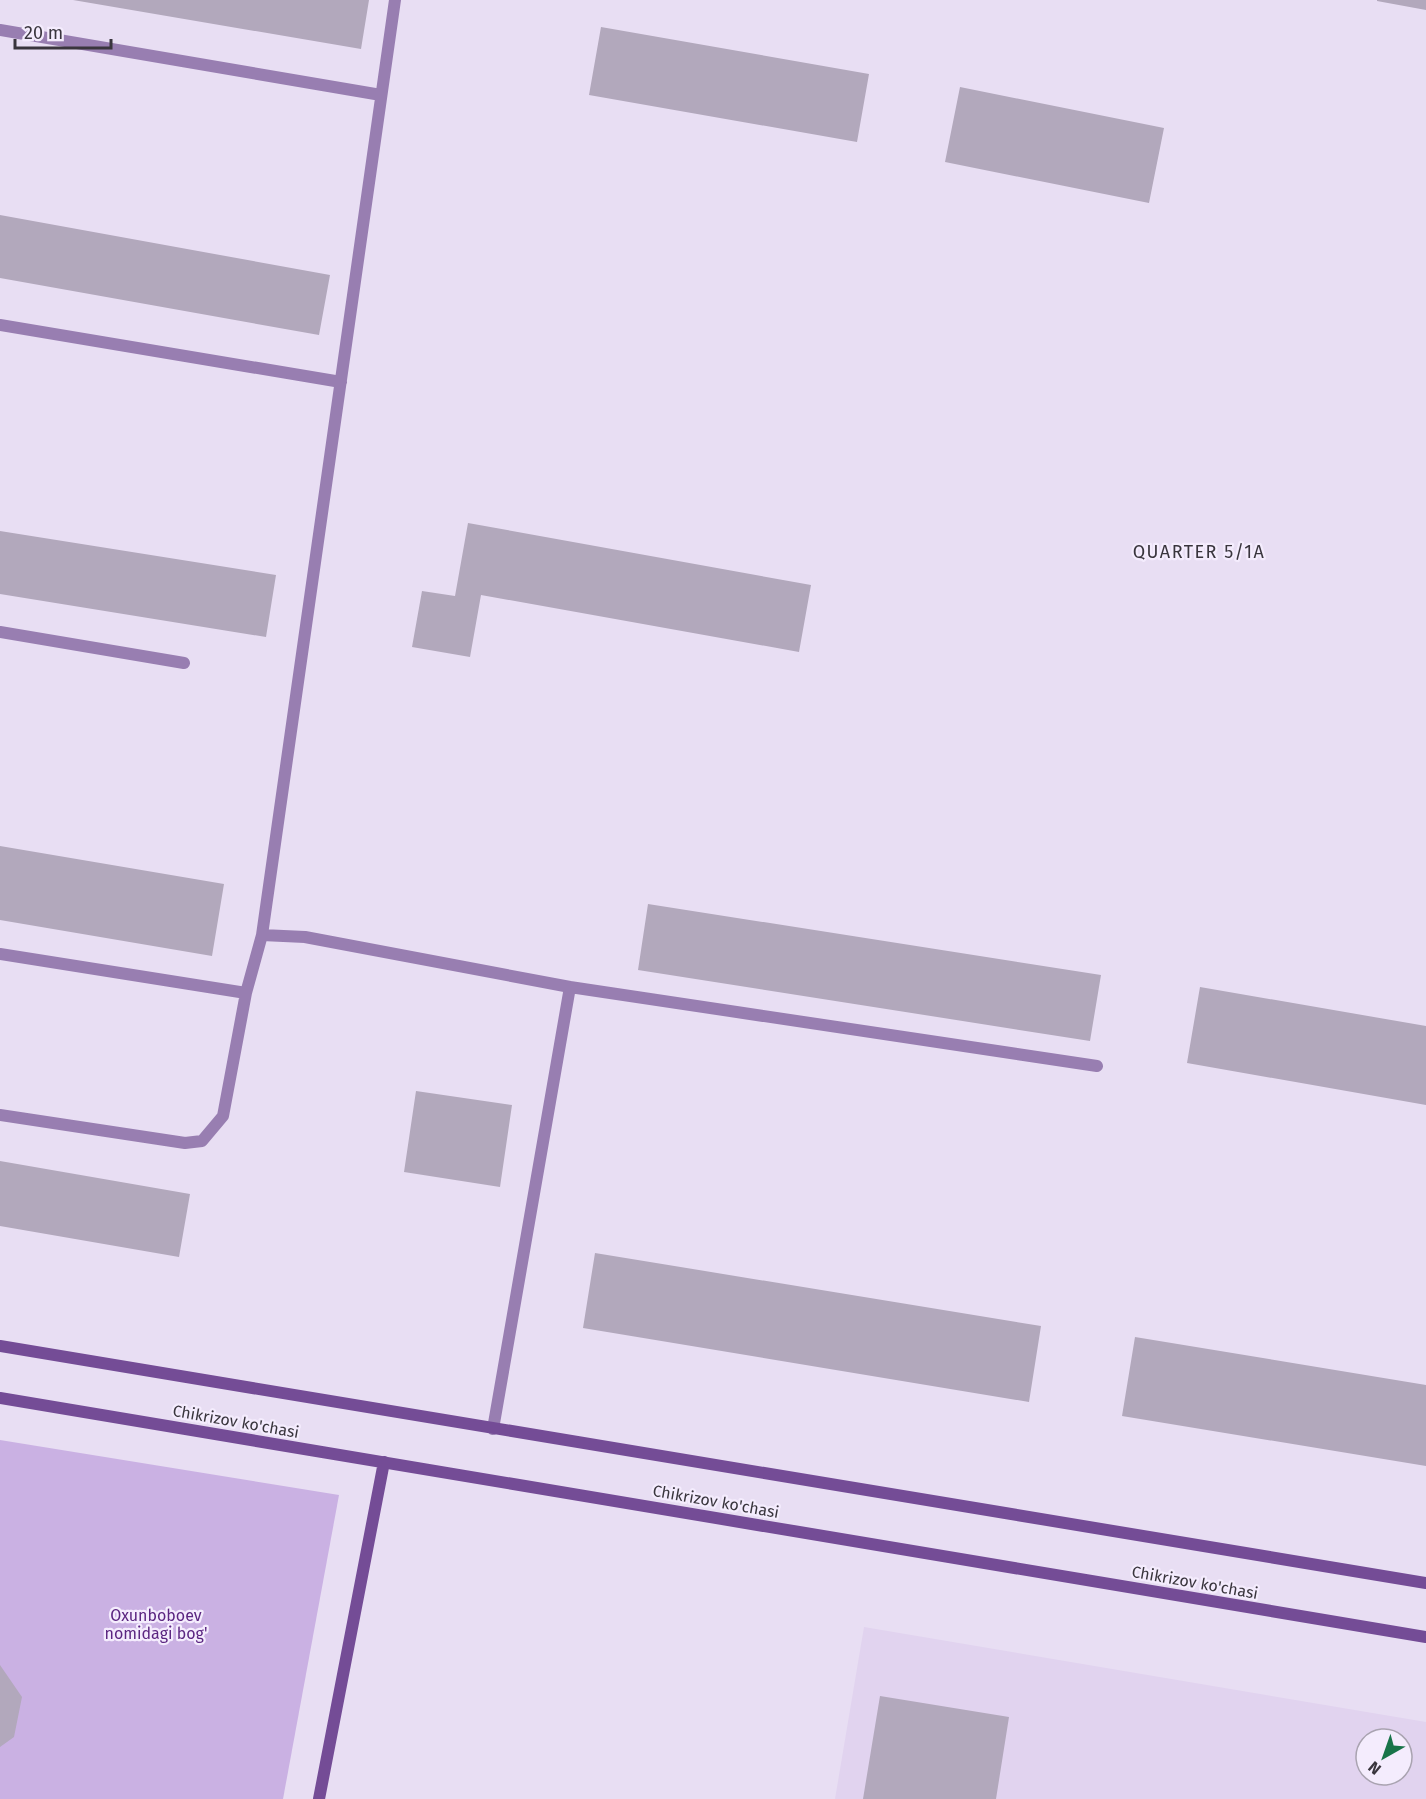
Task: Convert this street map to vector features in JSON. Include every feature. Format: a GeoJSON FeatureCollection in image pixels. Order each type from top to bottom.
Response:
{"type":"FeatureCollection","features":[{"type":"Feature","properties":{"kind":"main road","name":"Chikrizov ko'chasi"},"geometry":{"type":"LineString","coordinates":[[0,1346],[1426,1583]]}},
{"type":"Feature","properties":{"kind":"main road","name":"Chikrizov ko'chasi"},"geometry":{"type":"LineString","coordinates":[[0,1398],[1426,1637]]}},
{"type":"Feature","properties":{"kind":"main road"},"geometry":{"type":"LineString","coordinates":[[319,1799],[384,1462]]}},
{"type":"Feature","properties":{"kind":"lane"},"geometry":{"type":"LineString","coordinates":[[0,1115],[185,1143],[202,1142],[223,1116],[246,993],[262,934],[394,0]]}},
{"type":"Feature","properties":{"kind":"lane"},"geometry":{"type":"LineString","coordinates":[[0,30],[381,94]]}},
{"type":"Feature","properties":{"kind":"lane"},"geometry":{"type":"LineString","coordinates":[[0,325],[341,382]]}},
{"type":"Feature","properties":{"kind":"lane"},"geometry":{"type":"LineString","coordinates":[[0,632],[184,663]]}},
{"type":"Feature","properties":{"kind":"lane"},"geometry":{"type":"LineString","coordinates":[[262,934],[305,937],[570,987],[1097,1066]]}},
{"type":"Feature","properties":{"kind":"lane"},"geometry":{"type":"LineString","coordinates":[[0,954],[246,993]]}},
{"type":"Feature","properties":{"kind":"lane"},"geometry":{"type":"LineString","coordinates":[[493,1429],[570,987]]}},
{"type":"Feature","properties":{"kind":"shaded area"},"geometry":{"type":"Polygon","coordinates":[[[864,1627],[1426,1722],[1426,1799],[835,1799],[864,1627]]]}},
{"type":"Feature","properties":{"kind":"green space","name":"Oxunboboev nomidagi bog'"},"geometry":{"type":"Polygon","coordinates":[[[0,1440],[339,1495],[283,1799],[0,1799],[0,1440]]]}},
{"type":"Feature","properties":{"kind":"building"},"geometry":{"type":"Polygon","coordinates":[[[73,0],[369,0],[361,49],[73,0]]]}},
{"type":"Feature","properties":{"kind":"building"},"geometry":{"type":"Polygon","coordinates":[[[1426,0],[1426,10],[1377,1],[1426,0]]]}},
{"type":"Feature","properties":{"kind":"building"},"geometry":{"type":"Polygon","coordinates":[[[601,27],[869,74],[857,142],[589,95],[601,27]]]}},
{"type":"Feature","properties":{"kind":"building"},"geometry":{"type":"Polygon","coordinates":[[[960,87],[1164,128],[1149,203],[945,162],[960,87]]]}},
{"type":"Feature","properties":{"kind":"building"},"geometry":{"type":"Polygon","coordinates":[[[0,215],[330,275],[319,335],[0,278],[0,215]]]}},
{"type":"Feature","properties":{"kind":"building"},"geometry":{"type":"Polygon","coordinates":[[[468,523],[811,585],[799,652],[481,595],[470,657],[412,647],[422,591],[455,596],[468,523]]]}},
{"type":"Feature","properties":{"kind":"building"},"geometry":{"type":"Polygon","coordinates":[[[0,531],[276,575],[266,637],[0,594],[0,531]]]}},
{"type":"Feature","properties":{"kind":"building"},"geometry":{"type":"Polygon","coordinates":[[[0,846],[224,884],[212,956],[0,920],[0,846]]]}},
{"type":"Feature","properties":{"kind":"building"},"geometry":{"type":"Polygon","coordinates":[[[648,904],[1101,975],[1090,1041],[638,970],[648,904]]]}},
{"type":"Feature","properties":{"kind":"building"},"geometry":{"type":"Polygon","coordinates":[[[1200,987],[1426,1026],[1426,1105],[1187,1063],[1200,987]]]}},
{"type":"Feature","properties":{"kind":"building"},"geometry":{"type":"Polygon","coordinates":[[[416,1091],[512,1105],[500,1187],[404,1172],[416,1091]]]}},
{"type":"Feature","properties":{"kind":"building"},"geometry":{"type":"Polygon","coordinates":[[[0,1161],[190,1194],[179,1257],[0,1226],[0,1161]]]}},
{"type":"Feature","properties":{"kind":"building"},"geometry":{"type":"Polygon","coordinates":[[[595,1253],[1041,1326],[1029,1402],[583,1328],[595,1253]]]}},
{"type":"Feature","properties":{"kind":"building"},"geometry":{"type":"Polygon","coordinates":[[[1135,1337],[1426,1385],[1426,1466],[1122,1416],[1135,1337]]]}},
{"type":"Feature","properties":{"kind":"building"},"geometry":{"type":"Polygon","coordinates":[[[0,1665],[22,1697],[14,1737],[0,1747],[0,1665]]]}},
{"type":"Feature","properties":{"kind":"building"},"geometry":{"type":"Polygon","coordinates":[[[880,1696],[1009,1717],[996,1799],[863,1799],[880,1696]]]}},
{"type":"Feature","properties":{"kind":"district","name":"QUARTER 5/1A"},"geometry":{"type":"Point","coordinates":[1199,552]}}]}
